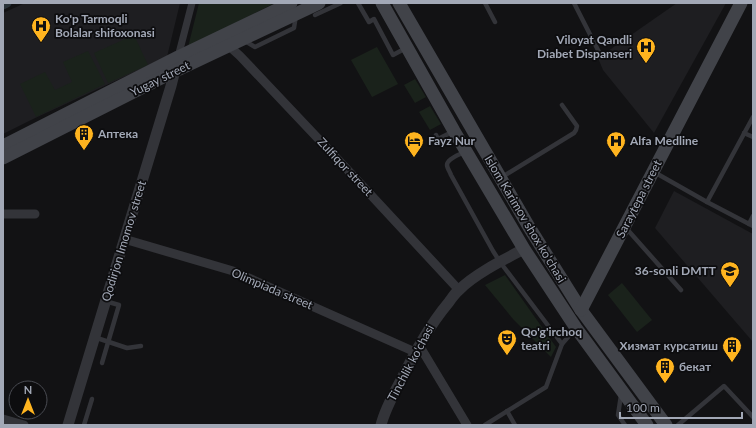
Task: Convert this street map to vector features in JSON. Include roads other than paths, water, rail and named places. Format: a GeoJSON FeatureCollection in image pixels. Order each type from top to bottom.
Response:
{"type":"FeatureCollection","features":[{"type":"Feature","properties":{"kind":"main road","name":"Islom Karimov shox ko'chasi"},"geometry":{"type":"LineString","coordinates":[[382,3],[466,152],[524,249],[576,328],[647,425]]}},
{"type":"Feature","properties":{"kind":"main road","name":"Islom Karimov shox ko'chasi"},"geometry":{"type":"LineString","coordinates":[[399,3],[529,228],[581,310],[666,425]]}},
{"type":"Feature","properties":{"kind":"main road","name":"Saraytepa street"},"geometry":{"type":"LineString","coordinates":[[581,310],[741,3]]}},
{"type":"Feature","properties":{"kind":"main road","name":"Yugay street"},"geometry":{"type":"LineString","coordinates":[[3,158],[175,71],[243,39],[294,8]]}},
{"type":"Feature","properties":{"kind":"main road","name":"Yugay street"},"geometry":{"type":"LineString","coordinates":[[4,142],[178,58],[294,8],[317,9]]}},
{"type":"Feature","properties":{"kind":"street"},"geometry":{"type":"LineString","coordinates":[[178,58],[192,3]]}},
{"type":"Feature","properties":{"kind":"street","name":"Zulfiqor street"},"geometry":{"type":"LineString","coordinates":[[229,46],[344,166],[459,290]]}},
{"type":"Feature","properties":{"kind":"street","name":"Qodirjon Imomov street"},"geometry":{"type":"LineString","coordinates":[[68,425],[178,58]]}},
{"type":"Feature","properties":{"kind":"street"},"geometry":{"type":"LineString","coordinates":[[3,214],[35,214]]}},
{"type":"Feature","properties":{"kind":"street","name":"Olimpiada street"},"geometry":{"type":"LineString","coordinates":[[124,239],[233,271],[417,349]]}},
{"type":"Feature","properties":{"kind":"street","name":"Tinchlik ko'chasi"},"geometry":{"type":"LineString","coordinates":[[381,425],[384,414],[432,323],[459,290],[473,279],[524,249]]}},
{"type":"Feature","properties":{"kind":"street"},"geometry":{"type":"LineString","coordinates":[[417,349],[467,425]]}},
{"type":"Feature","properties":{"kind":"street"},"geometry":{"type":"LineString","coordinates":[[3,419],[24,425]]}},
{"type":"Feature","properties":{"kind":"lane"},"geometry":{"type":"LineString","coordinates":[[317,9],[341,3]]}},
{"type":"Feature","properties":{"kind":"lane"},"geometry":{"type":"LineString","coordinates":[[358,3],[369,22],[374,19],[393,55],[407,48]]}},
{"type":"Feature","properties":{"kind":"lane"},"geometry":{"type":"LineString","coordinates":[[485,3],[495,22]]}},
{"type":"Feature","properties":{"kind":"lane"},"geometry":{"type":"LineString","coordinates":[[574,3],[600,52]]}},
{"type":"Feature","properties":{"kind":"lane"},"geometry":{"type":"LineString","coordinates":[[500,178],[574,133],[577,126],[562,106]]}},
{"type":"Feature","properties":{"kind":"lane"},"geometry":{"type":"LineString","coordinates":[[707,202],[753,117]]}},
{"type":"Feature","properties":{"kind":"lane"},"geometry":{"type":"LineString","coordinates":[[436,135],[438,139],[454,131]]}},
{"type":"Feature","properties":{"kind":"lane"},"geometry":{"type":"LineString","coordinates":[[744,133],[753,137]]}},
{"type":"Feature","properties":{"kind":"lane"},"geometry":{"type":"LineString","coordinates":[[466,152],[448,162],[447,166],[500,262],[562,344]]}},
{"type":"Feature","properties":{"kind":"lane"},"geometry":{"type":"LineString","coordinates":[[653,172],[751,225],[753,216]]}},
{"type":"Feature","properties":{"kind":"lane"},"geometry":{"type":"LineString","coordinates":[[625,227],[681,290]]}},
{"type":"Feature","properties":{"kind":"lane"},"geometry":{"type":"LineString","coordinates":[[102,363],[119,305],[105,301]]}},
{"type":"Feature","properties":{"kind":"lane"},"geometry":{"type":"LineString","coordinates":[[485,425],[546,387],[562,344],[576,328]]}},
{"type":"Feature","properties":{"kind":"lane"},"geometry":{"type":"LineString","coordinates":[[94,337],[127,348],[141,346]]}},
{"type":"Feature","properties":{"kind":"lane"},"geometry":{"type":"LineString","coordinates":[[678,425],[724,386],[753,417]]}},
{"type":"Feature","properties":{"kind":"lane"},"geometry":{"type":"LineString","coordinates":[[622,391],[618,415],[625,425]]}},
{"type":"Feature","properties":{"kind":"lane"},"geometry":{"type":"LineString","coordinates":[[84,425],[92,399]]}},
{"type":"Feature","properties":{"kind":"lane"},"geometry":{"type":"LineString","coordinates":[[507,411],[515,425]]}},
{"type":"Feature","properties":{"kind":"waterway"},"geometry":{"type":"LineString","coordinates":[[3,5],[7,3]]}},
{"type":"Feature","properties":{"kind":"place","name":"Ko'p Tarmoqli Bolalar shifoxonasi"},"geometry":{"type":"Point","coordinates":[41,43]}},
{"type":"Feature","properties":{"kind":"place","name":"Viloyat Qandli Diabet Dispanseri"},"geometry":{"type":"Point","coordinates":[646,64]}},
{"type":"Feature","properties":{"kind":"place","name":"Аптека"},"geometry":{"type":"Point","coordinates":[84,151]}},
{"type":"Feature","properties":{"kind":"place","name":"Fayz Nur"},"geometry":{"type":"Point","coordinates":[414,158]}},
{"type":"Feature","properties":{"kind":"place","name":"Alfa Medline"},"geometry":{"type":"Point","coordinates":[616,158]}},
{"type":"Feature","properties":{"kind":"place","name":"36-sonli DMTT"},"geometry":{"type":"Point","coordinates":[730,288]}},
{"type":"Feature","properties":{"kind":"place","name":"Qo'g'irchoq teatri"},"geometry":{"type":"Point","coordinates":[507,356]}},
{"type":"Feature","properties":{"kind":"place","name":"Хизмат курсатиш"},"geometry":{"type":"Point","coordinates":[732,363]}},
{"type":"Feature","properties":{"kind":"place","name":"бекат"},"geometry":{"type":"Point","coordinates":[665,384]}}]}
